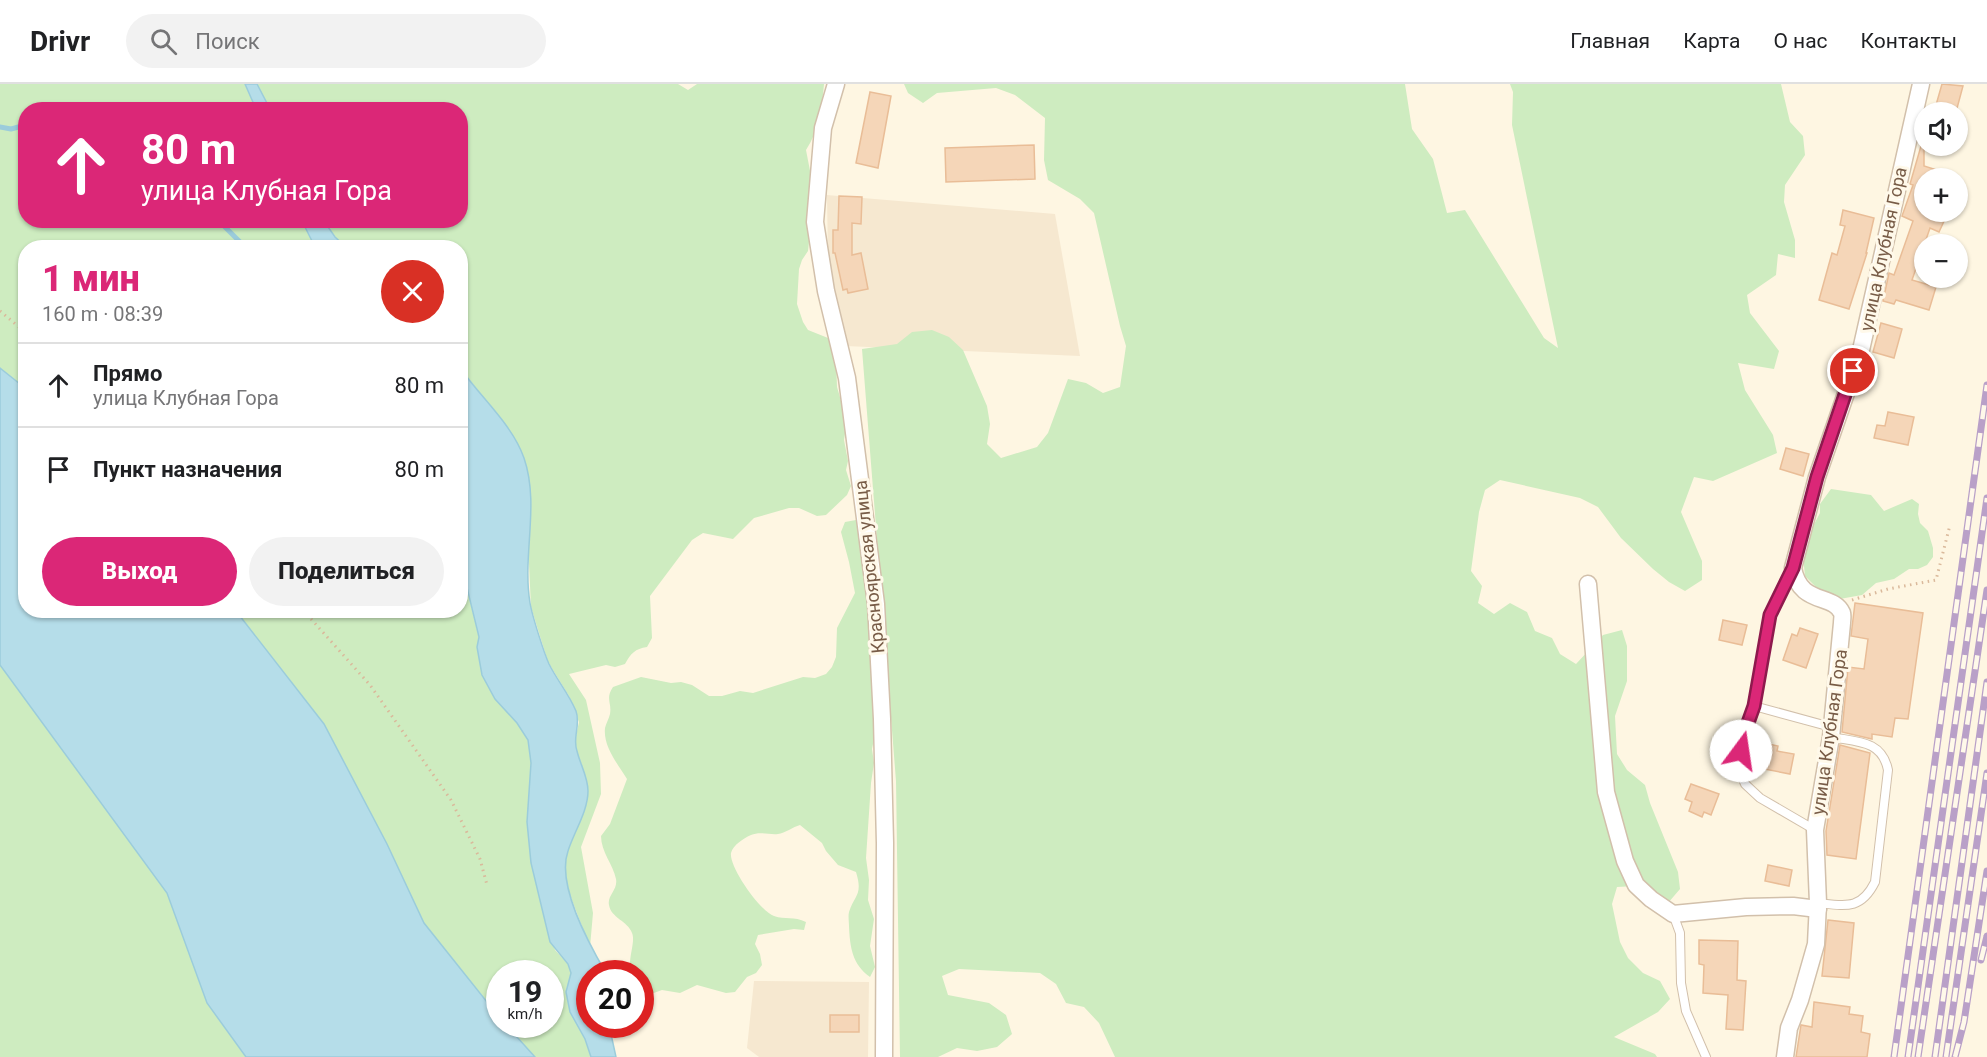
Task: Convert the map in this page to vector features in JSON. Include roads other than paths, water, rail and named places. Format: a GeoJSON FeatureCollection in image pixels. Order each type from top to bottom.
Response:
{"type":"FeatureCollection","features":[{"type":"Feature","properties":{"kind":"street","name":"Красноярская улица"},"geometry":{"type":"LineString","coordinates":[[836,84],[823,128],[815,222],[826,291],[847,378],[876,604],[885,843],[884,1057]]}},
{"type":"Feature","properties":{"kind":"street","name":"улица Клубная Гора"},"geometry":{"type":"LineString","coordinates":[[1785,1057],[1789,1028],[1800,1000],[1816,944],[1818,906],[1815,830],[1831,732],[1841,646],[1842,613],[1834,605],[1804,591],[1795,578],[1793,568],[1817,477],[1860,350],[1921,84]]}},
{"type":"Feature","properties":{"kind":"street"},"geometry":{"type":"LineString","coordinates":[[1588,584],[1606,792],[1625,861],[1636,885],[1673,914],[1746,907],[1818,906]]}},
{"type":"Feature","properties":{"kind":"lane"},"geometry":{"type":"LineString","coordinates":[[1793,568],[1770,615],[1754,706],[1744,734],[1738,768],[1745,784],[1760,798],[1815,830]]}},
{"type":"Feature","properties":{"kind":"lane"},"geometry":{"type":"LineString","coordinates":[[1754,706],[1872,745],[1882,752],[1886,759],[1888,770],[1875,882],[1862,902],[1846,906],[1818,906]]}},
{"type":"Feature","properties":{"kind":"lane"},"geometry":{"type":"LineString","coordinates":[[1673,914],[1680,933],[1681,983],[1686,1011],[1706,1057]]}},
{"type":"Feature","properties":{"kind":"water"},"geometry":{"type":"Polygon","coordinates":[[[245,84],[257,84],[266,102],[253,102],[245,84]]]}},
{"type":"Feature","properties":{"kind":"water"},"geometry":{"type":"Polygon","coordinates":[[[306,228],[329,228],[338,240],[312,240],[306,228]]]}},
{"type":"Feature","properties":{"kind":"water"},"geometry":{"type":"Polygon","coordinates":[[[0,368],[18,382],[18,618],[241,618],[324,724],[387,844],[424,923],[486,1001],[486,1038],[518,1038],[535,1057],[246,1057],[207,1003],[167,893],[0,665],[0,368]]]}},
{"type":"Feature","properties":{"kind":"water"},"geometry":{"type":"Polygon","coordinates":[[[468,379],[512,434],[524,458],[531,494],[528,567],[530,603],[549,664],[570,699],[578,721],[575,741],[588,791],[586,806],[568,851],[565,865],[566,880],[576,914],[599,960],[576,960],[576,1023],[570,1012],[566,992],[571,973],[568,964],[550,942],[531,863],[527,822],[531,763],[528,740],[517,723],[495,699],[482,675],[477,647],[479,637],[468,592],[468,379]]]}},
{"type":"Feature","properties":{"kind":"water"},"geometry":{"type":"Polygon","coordinates":[[[612,1038],[616,1057],[591,1057],[585,1039],[612,1038]]]}},
{"type":"Feature","properties":{"kind":"waterway"},"geometry":{"type":"LineString","coordinates":[[0,127],[11,129],[18,127]]}},
{"type":"Feature","properties":{"kind":"waterway"},"geometry":{"type":"LineString","coordinates":[[226,228],[238,240]]}},
{"type":"Feature","properties":{"kind":"railway"},"geometry":{"type":"LineString","coordinates":[[1894,1057],[1987,385]]}},
{"type":"Feature","properties":{"kind":"railway"},"geometry":{"type":"LineString","coordinates":[[1908,1057],[1987,498]]}},
{"type":"Feature","properties":{"kind":"railway"},"geometry":{"type":"LineString","coordinates":[[1918,1057],[1987,590]]}},
{"type":"Feature","properties":{"kind":"railway"},"geometry":{"type":"LineString","coordinates":[[1935,1057],[1987,682]]}},
{"type":"Feature","properties":{"kind":"railway"},"geometry":{"type":"LineString","coordinates":[[1946,1057],[1987,773]]}},
{"type":"Feature","properties":{"kind":"railway"},"geometry":{"type":"LineString","coordinates":[[1955,1057],[1964,1022],[1987,871]]}},
{"type":"Feature","properties":{"kind":"railway"},"geometry":{"type":"LineString","coordinates":[[1981,960],[1987,936]]}}]}
